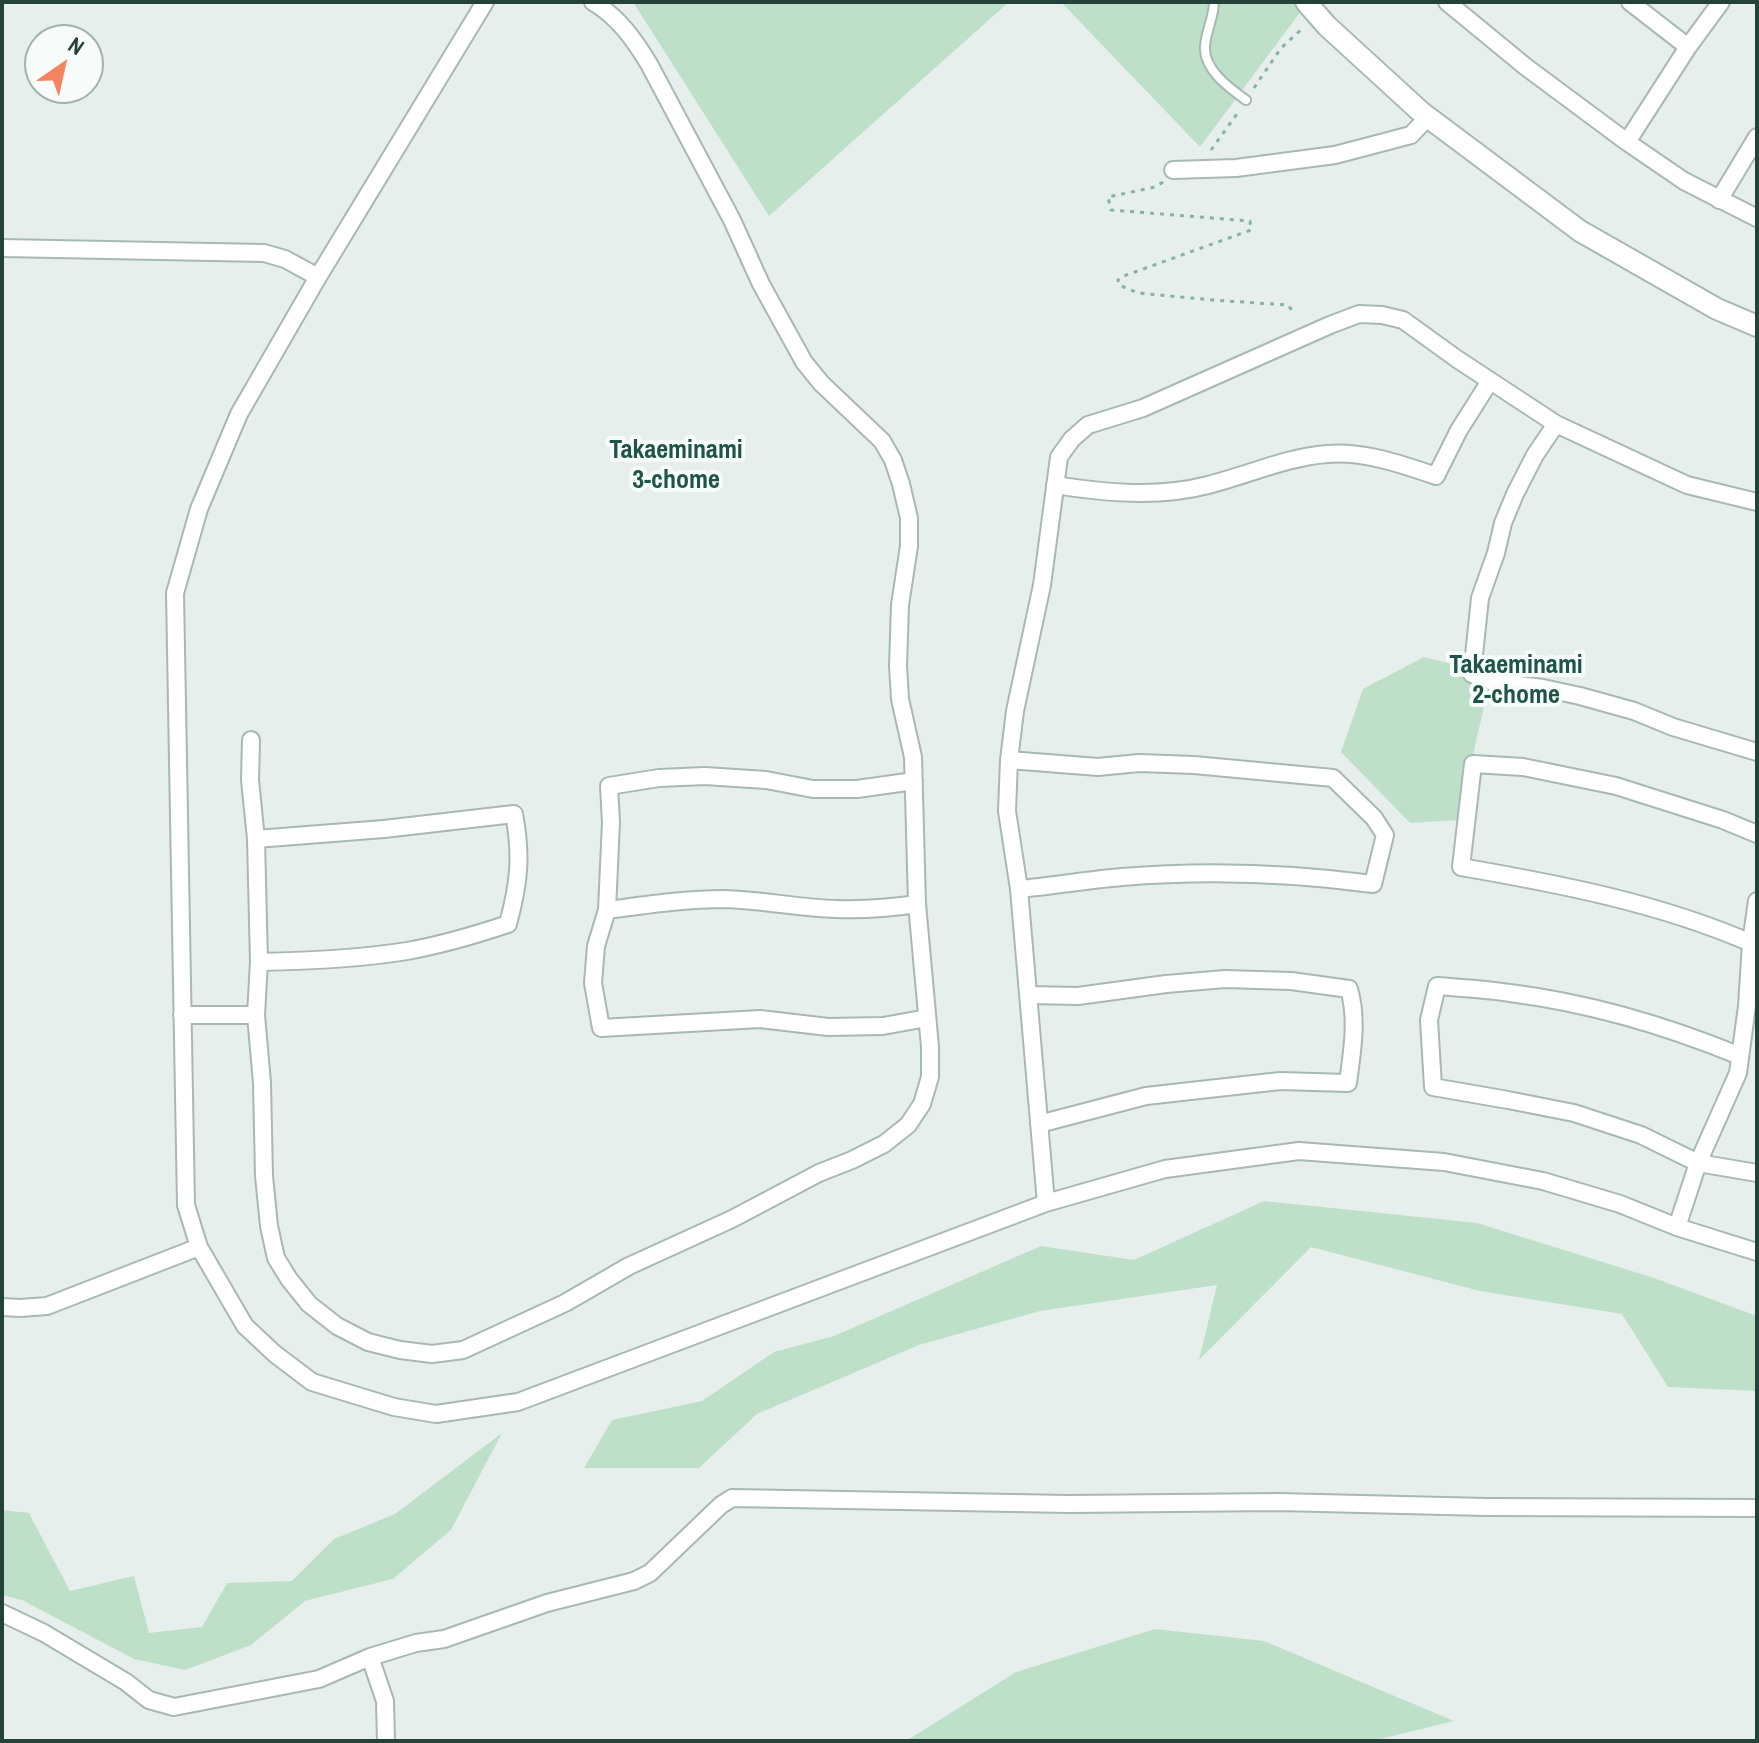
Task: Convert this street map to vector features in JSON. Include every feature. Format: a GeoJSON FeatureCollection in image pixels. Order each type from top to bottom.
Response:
{"type":"FeatureCollection","features":[{"type":"Feature","properties":{"kind":"street"},"geometry":{"type":"LineString","coordinates":[[485,2],[318,277],[239,414],[199,509],[175,593],[186,1205],[199,1247],[245,1326],[312,1382],[394,1407],[436,1414],[518,1402],[1046,1203],[1165,1169],[1299,1151],[1444,1162],[1543,1181],[1620,1204],[1677,1227],[1757,1252]]}},
{"type":"Feature","properties":{"kind":"street"},"geometry":{"type":"LineString","coordinates":[[251,740],[250,780],[256,839],[259,962],[256,1015],[269,1226],[276,1258],[309,1304],[337,1326],[368,1342],[400,1350],[432,1354],[463,1350],[565,1303],[629,1266],[884,1144],[908,1125],[922,1104],[930,1077],[930,1047],[917,904],[913,757],[900,699],[898,666],[900,605],[909,546],[909,518],[893,460],[882,441],[821,383],[804,362],[649,64],[634,39],[617,20],[593,2]]}},
{"type":"Feature","properties":{"kind":"street"},"geometry":{"type":"LineString","coordinates":[[1306,2],[1327,26],[1428,117],[1580,231],[1717,309],[1757,326]]}},
{"type":"Feature","properties":{"kind":"street"},"geometry":{"type":"LineString","coordinates":[[1447,2],[1526,67],[1627,142],[1684,181],[1757,218]]}},
{"type":"Feature","properties":{"kind":"street"},"geometry":{"type":"LineString","coordinates":[[1630,2],[1688,47]]}},
{"type":"Feature","properties":{"kind":"street"},"geometry":{"type":"LineString","coordinates":[[1627,142],[1721,2]]}},
{"type":"Feature","properties":{"kind":"street"},"geometry":{"type":"LineString","coordinates":[[1173,170],[1236,168],[1335,155],[1411,135],[1428,117]]}},
{"type":"Feature","properties":{"kind":"street"},"geometry":{"type":"LineString","coordinates":[[1719,200],[1757,137]]}},
{"type":"Feature","properties":{"kind":"street"},"geometry":{"type":"LineString","coordinates":[[2,248],[264,253],[285,259],[318,277]]}},
{"type":"Feature","properties":{"kind":"street"},"geometry":{"type":"LineString","coordinates":[[1046,1203],[1019,889],[1007,811],[1015,711],[1042,585],[1059,457],[1072,439],[1088,425],[1143,408],[1316,331],[1359,314],[1382,315],[1403,320],[1556,424],[1687,485],[1757,502]]}},
{"type":"Feature","properties":{"kind":"street"},"geometry":{"type":"LineString","coordinates":[[1055,485],[1106,493],[1175,490],[1206,486],[1271,466],[1328,454],[1358,455],[1436,476],[1459,430],[1490,381]]}},
{"type":"Feature","properties":{"kind":"street"},"geometry":{"type":"LineString","coordinates":[[1556,424],[1535,455],[1503,523],[1480,598],[1472,674],[1493,682],[1543,688],[1594,700],[1757,752]]}},
{"type":"Feature","properties":{"kind":"street"},"geometry":{"type":"LineString","coordinates":[[1009,760],[1098,767],[1139,763],[1194,765],[1333,778],[1374,818],[1385,835],[1373,884],[1322,877],[1191,873],[1120,877],[1019,889]]}},
{"type":"Feature","properties":{"kind":"street"},"geometry":{"type":"LineString","coordinates":[[1751,943],[1626,900],[1461,867],[1473,764],[1523,767],[1616,786],[1710,815],[1757,834]]}},
{"type":"Feature","properties":{"kind":"street"},"geometry":{"type":"LineString","coordinates":[[914,781],[857,789],[813,789],[766,780],[705,776],[659,778],[609,786],[607,910],[596,946],[593,983],[601,1028],[760,1019],[828,1027],[883,1026],[927,1018]]}},
{"type":"Feature","properties":{"kind":"street"},"geometry":{"type":"LineString","coordinates":[[256,839],[514,814],[520,855],[518,888],[508,924],[467,938],[406,951],[329,960],[259,962]]}},
{"type":"Feature","properties":{"kind":"street"},"geometry":{"type":"LineString","coordinates":[[607,910],[723,899],[834,909],[884,909],[917,904]]}},
{"type":"Feature","properties":{"kind":"street"},"geometry":{"type":"LineString","coordinates":[[1677,1227],[1698,1163],[1738,1073],[1757,901]]}},
{"type":"Feature","properties":{"kind":"street"},"geometry":{"type":"LineString","coordinates":[[1028,995],[1078,996],[1225,979],[1291,981],[1349,989],[1354,1006],[1348,1083],[1280,1081],[1146,1096],[1039,1124]]}},
{"type":"Feature","properties":{"kind":"street"},"geometry":{"type":"LineString","coordinates":[[1740,1056],[1650,1023],[1511,993],[1437,986],[1429,1020],[1433,1087],[1574,1113],[1641,1135],[1698,1163],[1757,1173]]}},
{"type":"Feature","properties":{"kind":"street"},"geometry":{"type":"LineString","coordinates":[[182,1015],[256,1015]]}},
{"type":"Feature","properties":{"kind":"street"},"geometry":{"type":"LineString","coordinates":[[2,1307],[47,1306],[199,1247]]}},
{"type":"Feature","properties":{"kind":"street"},"geometry":{"type":"LineString","coordinates":[[2,1613],[44,1633],[126,1682],[149,1700],[174,1707],[319,1679],[370,1657],[416,1643],[444,1639],[547,1603],[634,1581],[650,1573],[732,1498],[1069,1504],[1278,1502],[1757,1508]]}},
{"type":"Feature","properties":{"kind":"street"},"geometry":{"type":"LineString","coordinates":[[370,1657],[385,1701],[386,1741]]}},
{"type":"Feature","properties":{"kind":"lane"},"geometry":{"type":"LineString","coordinates":[[1214,2],[1205,42],[1206,55],[1219,77],[1246,100]]}},
{"type":"Feature","properties":{"kind":"path"},"geometry":{"type":"LineString","coordinates":[[1173,170],[1155,187],[1108,197],[1111,210],[1250,221],[1251,230],[1121,277],[1119,285],[1138,293],[1288,305],[1294,313]]}},
{"type":"Feature","properties":{"kind":"green space"},"geometry":{"type":"Polygon","coordinates":[[[633,2],[1009,2],[769,216],[633,2]]]}},
{"type":"Feature","properties":{"kind":"green space"},"geometry":{"type":"Polygon","coordinates":[[[1061,2],[1294,2],[1301,11],[1200,147],[1061,2]]]}},
{"type":"Feature","properties":{"kind":"green space"},"geometry":{"type":"Polygon","coordinates":[[[1424,657],[1460,666],[1486,698],[1458,820],[1410,823],[1341,752],[1363,689],[1424,657]]]}},
{"type":"Feature","properties":{"kind":"green space"},"geometry":{"type":"Polygon","coordinates":[[[1264,1201],[1477,1223],[1651,1277],[1757,1316],[1757,1391],[1668,1387],[1622,1314],[1480,1291],[1311,1247],[1199,1360],[1217,1285],[1040,1311],[919,1345],[757,1414],[699,1468],[584,1468],[612,1420],[702,1401],[774,1352],[834,1336],[1041,1246],[1134,1260],[1264,1201]]]}},
{"type":"Feature","properties":{"kind":"green space"},"geometry":{"type":"Polygon","coordinates":[[[502,1433],[451,1530],[393,1579],[305,1601],[251,1645],[185,1670],[134,1659],[22,1600],[2,1595],[2,1510],[29,1513],[70,1591],[134,1576],[149,1633],[202,1627],[227,1583],[292,1581],[334,1539],[395,1514],[502,1433]]]}},
{"type":"Feature","properties":{"kind":"green space"},"geometry":{"type":"Polygon","coordinates":[[[1155,1629],[1264,1641],[1454,1721],[1372,1741],[906,1741],[1016,1672],[1155,1629]]]}},
{"type":"Feature","properties":{"kind":"district","name":"Takaeminami 3-chome"},"geometry":{"type":"Point","coordinates":[676,466]}},
{"type":"Feature","properties":{"kind":"district","name":"Takaeminami 2-chome"},"geometry":{"type":"Point","coordinates":[1516,681]}}]}
